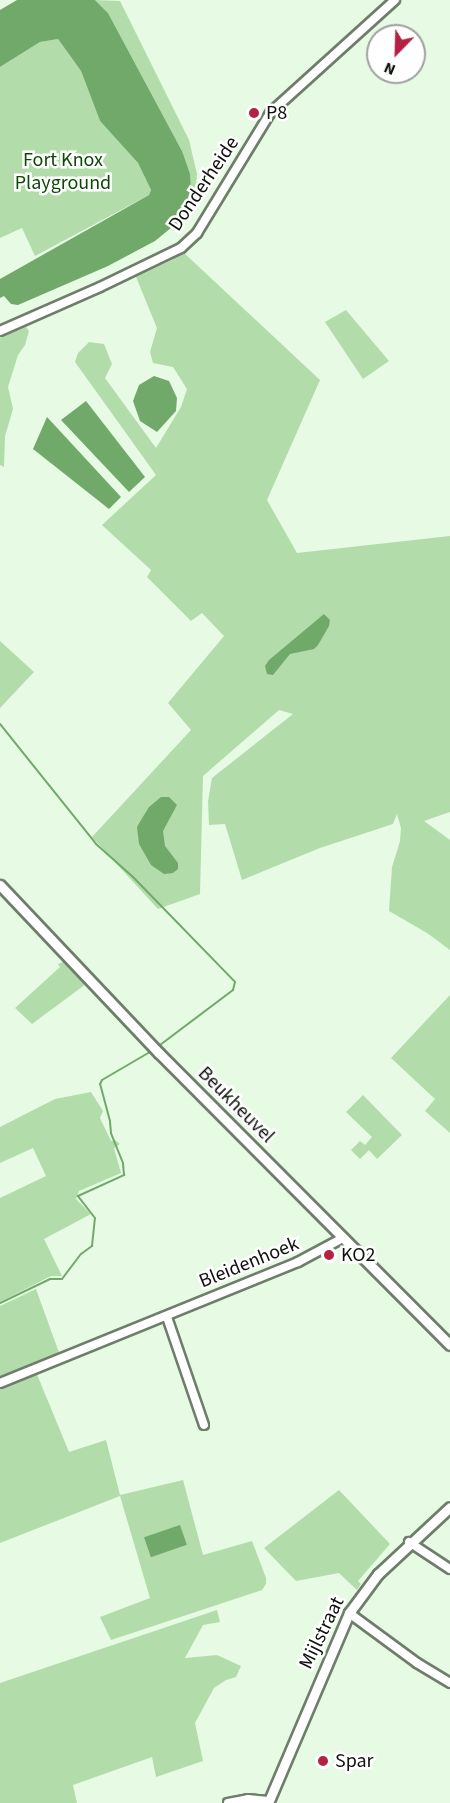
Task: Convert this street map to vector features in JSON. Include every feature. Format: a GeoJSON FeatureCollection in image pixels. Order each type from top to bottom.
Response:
{"type":"FeatureCollection","features":[{"type":"Feature","properties":{"kind":"street","name":"Donderheide"},"geometry":{"type":"LineString","coordinates":[[0,331],[181,248],[197,232],[271,112],[395,0]]}},
{"type":"Feature","properties":{"kind":"street","name":"Beukheuvel"},"geometry":{"type":"LineString","coordinates":[[0,885],[159,1053],[450,1345]]}},
{"type":"Feature","properties":{"kind":"street","name":"Bleidenhoek"},"geometry":{"type":"LineString","coordinates":[[0,1383],[298,1262],[343,1238]]}},
{"type":"Feature","properties":{"kind":"street"},"geometry":{"type":"LineString","coordinates":[[167,1317],[204,1425]]}},
{"type":"Feature","properties":{"kind":"street","name":"Mijlstraat"},"geometry":{"type":"LineString","coordinates":[[268,1802],[349,1613],[378,1574],[409,1542],[450,1507]]}},
{"type":"Feature","properties":{"kind":"street"},"geometry":{"type":"LineString","coordinates":[[409,1542],[450,1569]]}},
{"type":"Feature","properties":{"kind":"street"},"geometry":{"type":"LineString","coordinates":[[349,1613],[417,1663],[450,1683]]}},
{"type":"Feature","properties":{"kind":"street"},"geometry":{"type":"LineString","coordinates":[[228,1803],[248,1799],[268,1802]]}},
{"type":"Feature","properties":{"kind":"green space"},"geometry":{"type":"Polygon","coordinates":[[[95,0],[120,1],[189,140],[197,174],[195,198],[180,228],[174,225],[187,204],[191,191],[182,151],[108,13],[95,0]]]}},
{"type":"Feature","properties":{"kind":"green space","name":"Fort Knox Playground"},"geometry":{"type":"Polygon","coordinates":[[[58,39],[81,71],[100,121],[138,163],[151,190],[149,195],[35,256],[22,228],[0,238],[0,67],[40,42],[58,39]]]}},
{"type":"Feature","properties":{"kind":"green space"},"geometry":{"type":"Polygon","coordinates":[[[183,252],[320,380],[267,500],[297,553],[450,536],[450,812],[424,821],[450,840],[450,950],[427,933],[389,911],[392,867],[400,841],[401,828],[397,814],[393,824],[320,848],[242,880],[225,824],[209,825],[208,801],[212,778],[293,714],[279,710],[203,776],[200,894],[158,909],[92,837],[191,730],[168,703],[224,636],[202,613],[191,621],[147,577],[151,570],[102,525],[156,475],[75,362],[78,353],[89,342],[104,344],[112,364],[105,378],[156,448],[181,407],[187,389],[173,367],[153,363],[150,352],[157,328],[136,277],[172,260],[183,252]]]}},
{"type":"Feature","properties":{"kind":"green space"},"geometry":{"type":"Polygon","coordinates":[[[346,310],[389,361],[363,379],[325,322],[346,310]]]}},
{"type":"Feature","properties":{"kind":"green space"},"geometry":{"type":"Polygon","coordinates":[[[26,327],[29,331],[25,345],[18,355],[8,387],[13,409],[5,436],[4,467],[0,465],[0,338],[26,327]]]}},
{"type":"Feature","properties":{"kind":"green space"},"geometry":{"type":"Polygon","coordinates":[[[0,641],[34,672],[0,708],[0,641]]]}},
{"type":"Feature","properties":{"kind":"green space"},"geometry":{"type":"Polygon","coordinates":[[[65,961],[86,984],[32,1024],[15,1008],[60,967],[58,964],[65,961]]]}},
{"type":"Feature","properties":{"kind":"green space"},"geometry":{"type":"Polygon","coordinates":[[[450,995],[450,1133],[425,1111],[435,1099],[391,1058],[450,995]]]}},
{"type":"Feature","properties":{"kind":"green space"},"geometry":{"type":"Polygon","coordinates":[[[91,1092],[103,1111],[100,1118],[111,1141],[115,1140],[120,1144],[114,1148],[121,1173],[79,1191],[76,1199],[91,1214],[44,1239],[62,1276],[51,1276],[0,1302],[0,1198],[46,1176],[33,1148],[0,1163],[0,1127],[55,1099],[91,1092]]]}},
{"type":"Feature","properties":{"kind":"green space"},"geometry":{"type":"Polygon","coordinates":[[[363,1095],[402,1135],[377,1159],[369,1150],[360,1159],[351,1150],[360,1141],[365,1145],[372,1137],[346,1112],[363,1095]]]}},
{"type":"Feature","properties":{"kind":"green space"},"geometry":{"type":"Polygon","coordinates":[[[36,1289],[61,1358],[0,1381],[0,1306],[36,1289]]]}},
{"type":"Feature","properties":{"kind":"green space"},"geometry":{"type":"Polygon","coordinates":[[[36,1372],[69,1452],[106,1440],[120,1495],[183,1480],[203,1555],[252,1541],[266,1578],[266,1584],[262,1590],[111,1640],[100,1617],[150,1598],[120,1496],[0,1543],[0,1387],[36,1372]]]}},
{"type":"Feature","properties":{"kind":"green space"},"geometry":{"type":"Polygon","coordinates":[[[339,1490],[390,1544],[358,1581],[361,1584],[357,1590],[339,1573],[296,1581],[264,1548],[339,1490]]]}},
{"type":"Feature","properties":{"kind":"green space"},"geometry":{"type":"Polygon","coordinates":[[[217,1610],[220,1622],[203,1625],[185,1658],[217,1655],[241,1666],[236,1677],[214,1688],[195,1723],[203,1761],[156,1777],[152,1757],[73,1785],[77,1803],[0,1803],[0,1683],[217,1610]]]}},
{"type":"Feature","properties":{"kind":"shaded area"},"geometry":{"type":"Polygon","coordinates":[[[17,0],[95,0],[108,13],[182,151],[190,174],[191,191],[177,223],[155,241],[108,266],[18,305],[11,304],[4,296],[0,298],[0,279],[149,195],[151,190],[138,163],[100,121],[81,71],[58,39],[40,42],[0,67],[0,10],[17,0]]]}},
{"type":"Feature","properties":{"kind":"shaded area"},"geometry":{"type":"Polygon","coordinates":[[[154,376],[169,381],[177,398],[176,411],[157,432],[140,421],[133,401],[139,385],[154,376]]]}},
{"type":"Feature","properties":{"kind":"shaded area"},"geometry":{"type":"Polygon","coordinates":[[[86,401],[145,477],[129,492],[61,420],[86,401]]]}},
{"type":"Feature","properties":{"kind":"shaded area"},"geometry":{"type":"Polygon","coordinates":[[[47,417],[121,497],[109,509],[33,449],[47,417]]]}},
{"type":"Feature","properties":{"kind":"shaded area"},"geometry":{"type":"Polygon","coordinates":[[[324,614],[330,620],[329,626],[318,645],[314,649],[290,654],[273,675],[267,674],[265,666],[269,660],[324,614]]]}},
{"type":"Feature","properties":{"kind":"shaded area"},"geometry":{"type":"Polygon","coordinates":[[[161,797],[169,797],[177,805],[163,831],[165,846],[178,863],[178,869],[173,873],[164,874],[151,865],[139,844],[137,827],[149,807],[161,797]]]}},
{"type":"Feature","properties":{"kind":"shaded area"},"geometry":{"type":"Polygon","coordinates":[[[180,1525],[187,1545],[151,1557],[144,1537],[180,1525]]]}},
{"type":"Feature","properties":{"kind":"waterway"},"geometry":{"type":"LineString","coordinates":[[0,724],[96,844],[133,877],[235,982],[233,990],[160,1045]]}},
{"type":"Feature","properties":{"kind":"waterway"},"geometry":{"type":"LineString","coordinates":[[0,1303],[50,1279],[62,1279],[81,1254],[92,1246],[95,1218],[78,1196],[124,1175],[123,1163],[111,1133],[100,1084],[102,1080],[150,1052]]}},
{"type":"Feature","properties":{"kind":"place","name":"P8"},"geometry":{"type":"Point","coordinates":[254,113]}},
{"type":"Feature","properties":{"kind":"place","name":"KO2"},"geometry":{"type":"Point","coordinates":[329,1255]}},
{"type":"Feature","properties":{"kind":"place","name":"Spar"},"geometry":{"type":"Point","coordinates":[323,1761]}}]}
